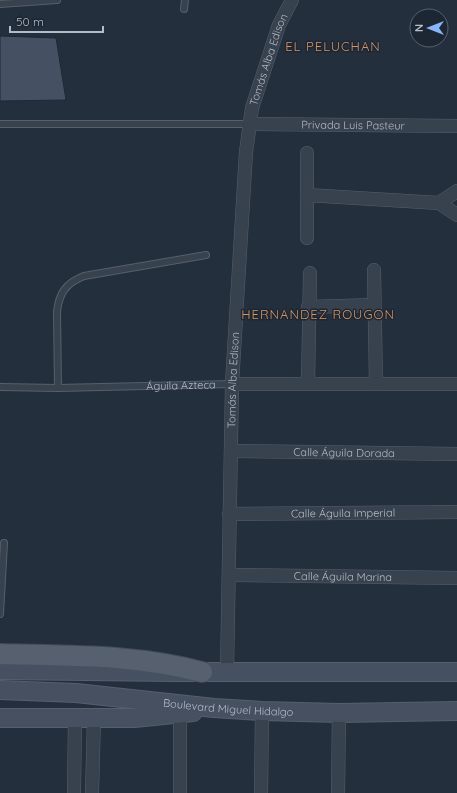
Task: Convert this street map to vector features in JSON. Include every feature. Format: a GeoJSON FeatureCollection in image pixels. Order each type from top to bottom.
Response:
{"type":"FeatureCollection","features":[{"type":"Feature","properties":{"kind":"main road"},"geometry":{"type":"LineString","coordinates":[[0,654],[123,658],[176,665],[202,672]]}},
{"type":"Feature","properties":{"kind":"main road"},"geometry":{"type":"LineString","coordinates":[[0,670],[457,672]]}},
{"type":"Feature","properties":{"kind":"main road","name":"Boulevard Miguel Hidalgo"},"geometry":{"type":"LineString","coordinates":[[0,690],[76,693],[214,708],[262,711],[339,713],[457,711]]}},
{"type":"Feature","properties":{"kind":"main road"},"geometry":{"type":"LineString","coordinates":[[0,718],[134,718],[180,715],[214,708]]}},
{"type":"Feature","properties":{"kind":"street","name":"Tomás Alba Edison"},"geometry":{"type":"LineString","coordinates":[[227,672],[232,384],[249,124],[252,108],[279,25],[292,0]]}},
{"type":"Feature","properties":{"kind":"street","name":"Privada Luis Pasteur"},"geometry":{"type":"LineString","coordinates":[[249,124],[457,126]]}},
{"type":"Feature","properties":{"kind":"street"},"geometry":{"type":"LineString","coordinates":[[307,153],[307,238]]}},
{"type":"Feature","properties":{"kind":"street"},"geometry":{"type":"LineString","coordinates":[[439,203],[457,191]]}},
{"type":"Feature","properties":{"kind":"street"},"geometry":{"type":"LineString","coordinates":[[307,195],[439,203],[457,215]]}},
{"type":"Feature","properties":{"kind":"street"},"geometry":{"type":"LineString","coordinates":[[374,270],[376,384]]}},
{"type":"Feature","properties":{"kind":"street"},"geometry":{"type":"LineString","coordinates":[[308,383],[308,307],[310,273]]}},
{"type":"Feature","properties":{"kind":"street"},"geometry":{"type":"LineString","coordinates":[[308,307],[374,305]]}},
{"type":"Feature","properties":{"kind":"street","name":"Águila Azteca"},"geometry":{"type":"LineString","coordinates":[[232,384],[457,384]]}},
{"type":"Feature","properties":{"kind":"street","name":"Calle Águila Dorada"},"geometry":{"type":"LineString","coordinates":[[231,451],[457,454]]}},
{"type":"Feature","properties":{"kind":"street","name":"Calle Águila Imperial"},"geometry":{"type":"LineString","coordinates":[[230,514],[457,512]]}},
{"type":"Feature","properties":{"kind":"street","name":"Calle Águila Marina"},"geometry":{"type":"LineString","coordinates":[[229,575],[457,578]]}},
{"type":"Feature","properties":{"kind":"street"},"geometry":{"type":"LineString","coordinates":[[261,793],[262,711]]}},
{"type":"Feature","properties":{"kind":"street"},"geometry":{"type":"LineString","coordinates":[[338,793],[339,713]]}},
{"type":"Feature","properties":{"kind":"street"},"geometry":{"type":"LineString","coordinates":[[180,715],[180,793]]}},
{"type":"Feature","properties":{"kind":"street"},"geometry":{"type":"LineString","coordinates":[[74,793],[75,718]]}},
{"type":"Feature","properties":{"kind":"street"},"geometry":{"type":"LineString","coordinates":[[92,793],[94,718]]}},
{"type":"Feature","properties":{"kind":"lane"},"geometry":{"type":"LineString","coordinates":[[0,4],[57,0]]}},
{"type":"Feature","properties":{"kind":"lane"},"geometry":{"type":"LineString","coordinates":[[184,9],[185,0]]}},
{"type":"Feature","properties":{"kind":"lane"},"geometry":{"type":"LineString","coordinates":[[0,124],[249,124]]}},
{"type":"Feature","properties":{"kind":"lane"},"geometry":{"type":"LineString","coordinates":[[58,388],[58,300],[69,283],[84,276],[206,255]]}},
{"type":"Feature","properties":{"kind":"lane","name":"Águila Azteca"},"geometry":{"type":"LineString","coordinates":[[0,386],[58,388],[232,384]]}},
{"type":"Feature","properties":{"kind":"lane"},"geometry":{"type":"LineString","coordinates":[[0,614],[4,543]]}},
{"type":"Feature","properties":{"kind":"building"},"geometry":{"type":"Polygon","coordinates":[[[0,36],[56,38],[66,100],[0,101],[0,36]]]}},
{"type":"Feature","properties":{"kind":"district","name":"EL PELUCHAN"},"geometry":{"type":"Point","coordinates":[333,46]}},
{"type":"Feature","properties":{"kind":"district","name":"HERNANDEZ ROUGON"},"geometry":{"type":"Point","coordinates":[318,314]}}]}
